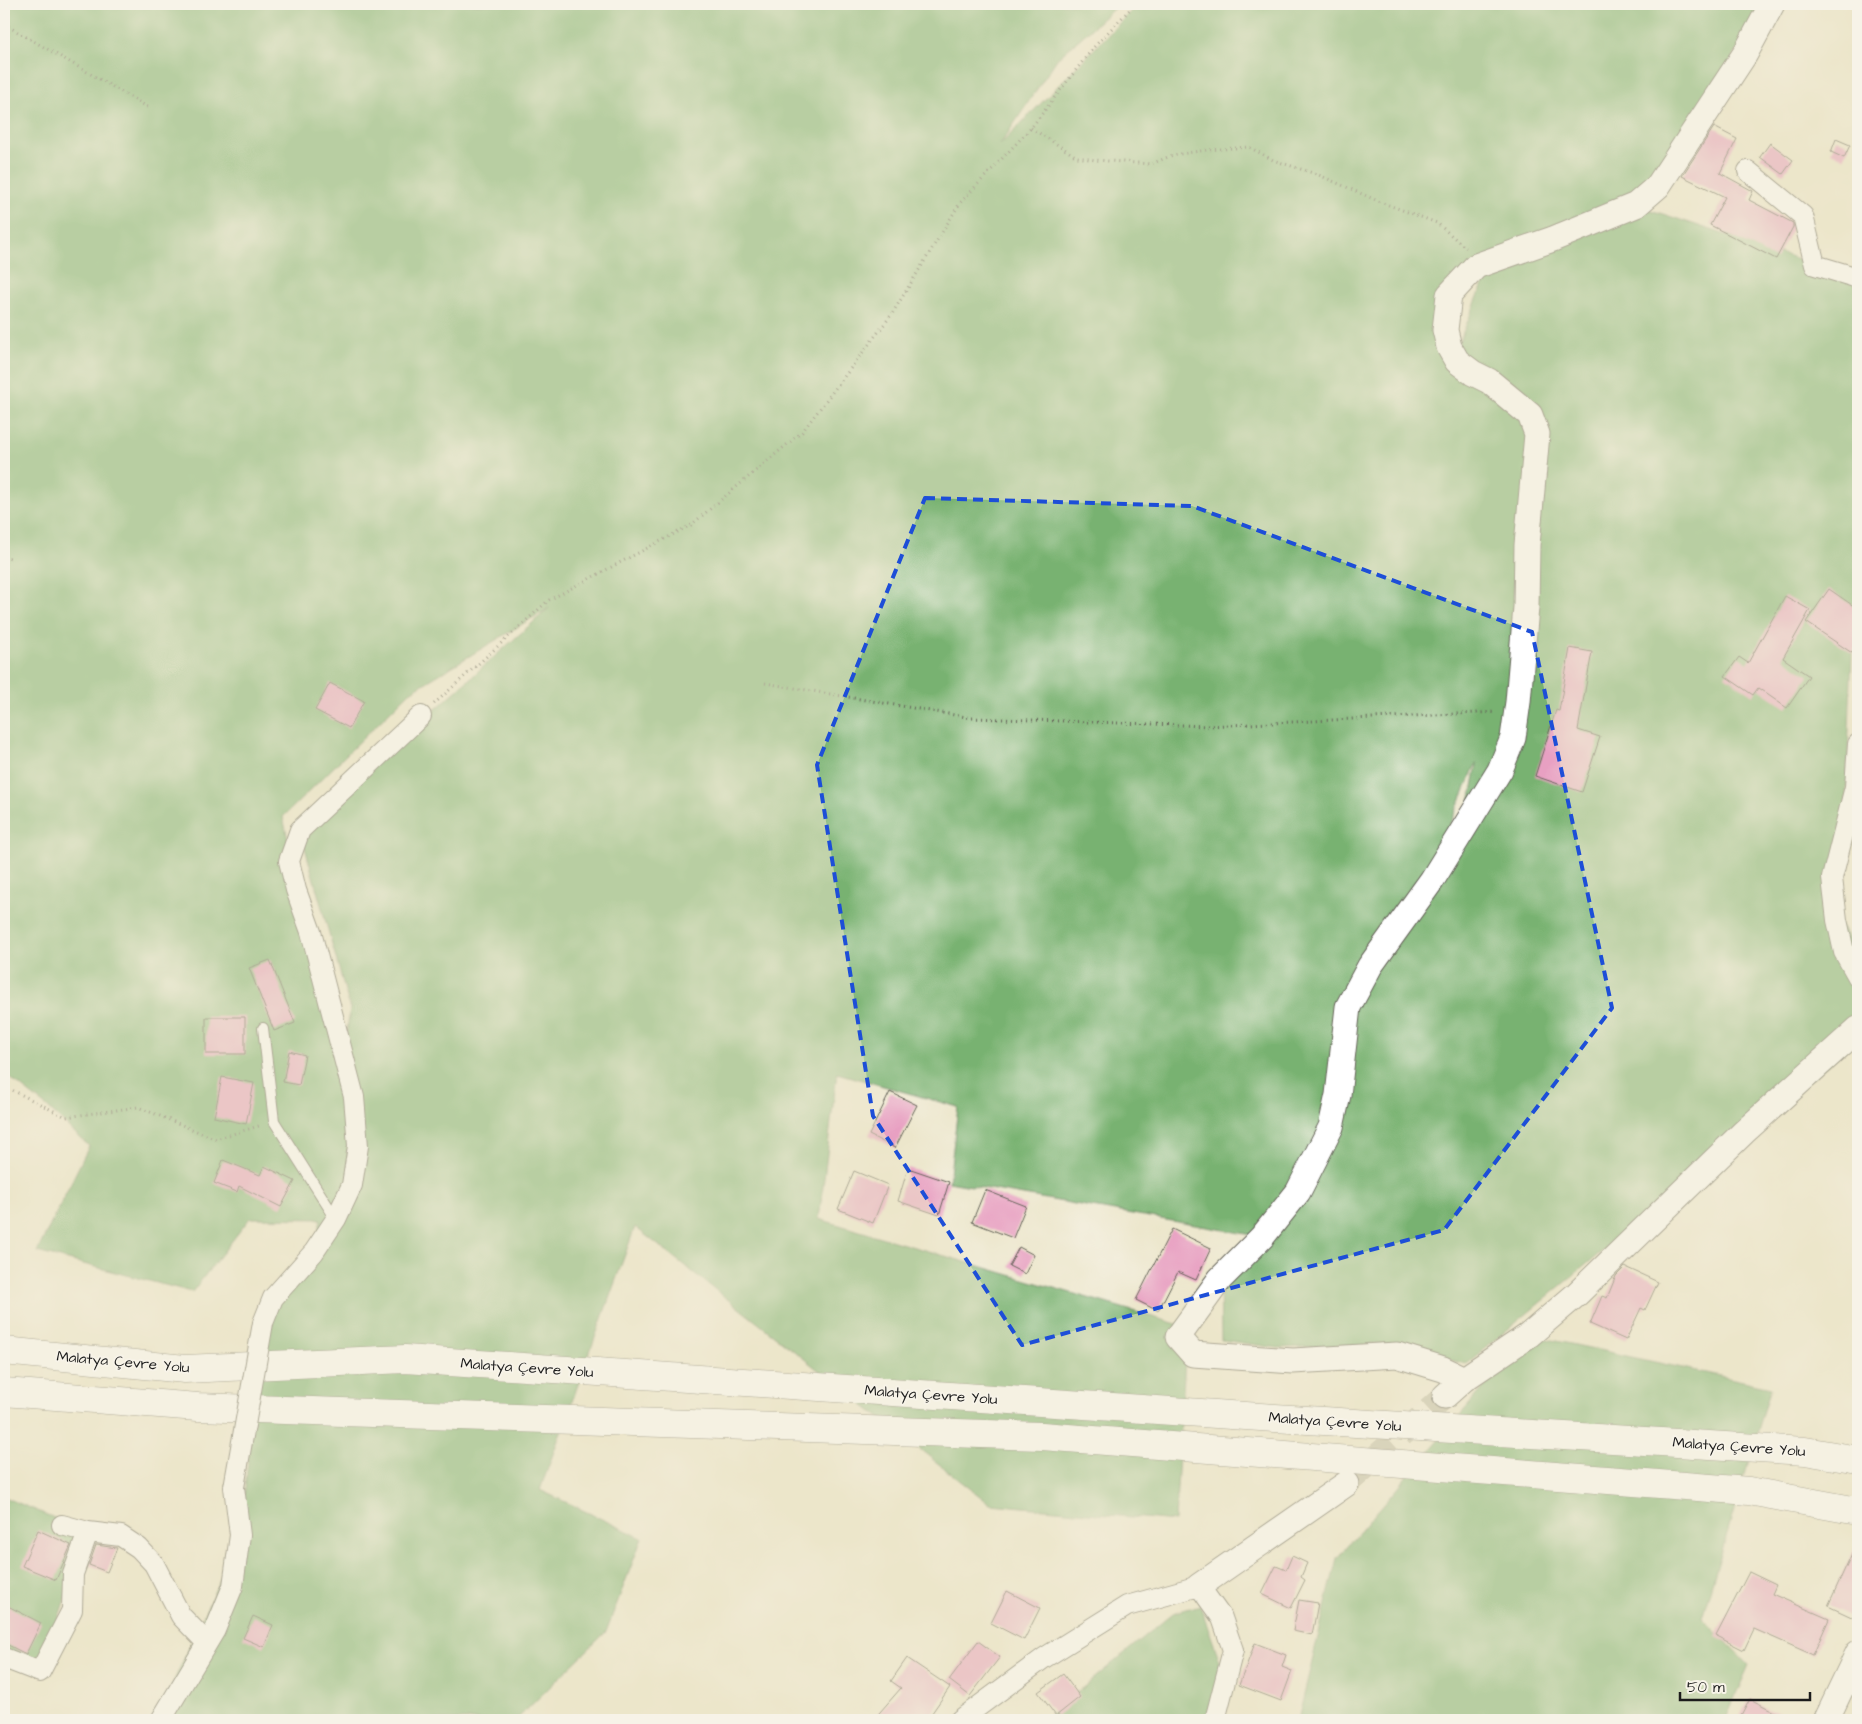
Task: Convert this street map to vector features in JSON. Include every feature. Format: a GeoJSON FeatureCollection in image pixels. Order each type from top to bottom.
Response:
{"type":"FeatureCollection","features":[{"type":"Feature","properties":{"kind":"highway","name":"Malatya Çevre Yolu"},"geometry":{"type":"LineString","coordinates":[[4,1351],[186,1369],[405,1359],[1275,1418],[1805,1451],[1858,1460]]}},
{"type":"Feature","properties":{"kind":"highway"},"geometry":{"type":"LineString","coordinates":[[4,1392],[198,1407],[1042,1436],[1749,1491],[1858,1511]]}},
{"type":"Feature","properties":{"kind":"street"},"geometry":{"type":"LineString","coordinates":[[1464,1379],[1443,1369],[1397,1355],[1292,1360],[1193,1354],[1178,1337],[1220,1279],[1262,1237],[1298,1192],[1331,1127],[1338,1095],[1348,1007],[1370,966],[1432,880],[1500,770],[1513,738],[1526,607],[1527,544],[1537,434],[1530,415],[1489,381],[1456,361],[1449,347],[1445,330],[1449,295],[1476,266],[1553,239],[1636,205],[1658,186],[1745,54],[1772,4]]}},
{"type":"Feature","properties":{"kind":"street"},"geometry":{"type":"LineString","coordinates":[[1748,170],[1803,216],[1815,265],[1858,278]]}},
{"type":"Feature","properties":{"kind":"street"},"geometry":{"type":"LineString","coordinates":[[161,1720],[215,1630],[233,1586],[240,1535],[234,1487],[263,1323],[273,1298],[314,1252],[336,1219],[352,1185],[358,1146],[354,1096],[311,932],[296,890],[289,861],[300,830],[421,716]]}},
{"type":"Feature","properties":{"kind":"street"},"geometry":{"type":"LineString","coordinates":[[1858,744],[1855,787],[1832,878],[1837,920],[1844,952],[1858,977]]}},
{"type":"Feature","properties":{"kind":"street"},"geometry":{"type":"LineString","coordinates":[[1445,1396],[1464,1379],[1529,1335],[1577,1294],[1744,1132],[1858,1029]]}},
{"type":"Feature","properties":{"kind":"street"},"geometry":{"type":"LineString","coordinates":[[960,1720],[1044,1658],[1127,1606],[1199,1586],[1346,1484]]}},
{"type":"Feature","properties":{"kind":"street"},"geometry":{"type":"LineString","coordinates":[[62,1524],[88,1532],[121,1536],[140,1548],[154,1564],[181,1616],[207,1643]]}},
{"type":"Feature","properties":{"kind":"street"},"geometry":{"type":"LineString","coordinates":[[4,1658],[40,1672],[72,1610],[73,1574],[88,1532]]}},
{"type":"Feature","properties":{"kind":"street"},"geometry":{"type":"LineString","coordinates":[[1199,1586],[1222,1618],[1233,1650],[1215,1720]]}},
{"type":"Feature","properties":{"kind":"street"},"geometry":{"type":"LineString","coordinates":[[1826,1720],[1858,1653]]}},
{"type":"Feature","properties":{"kind":"lane"},"geometry":{"type":"LineString","coordinates":[[263,1028],[274,1121],[336,1219]]}},
{"type":"Feature","properties":{"kind":"path"},"geometry":{"type":"LineString","coordinates":[[421,716],[549,600],[691,526],[802,432],[892,314],[960,203],[1031,128],[1093,48],[1135,4]]}},
{"type":"Feature","properties":{"kind":"path"},"geometry":{"type":"LineString","coordinates":[[4,24],[151,109]]}},
{"type":"Feature","properties":{"kind":"path"},"geometry":{"type":"LineString","coordinates":[[1031,128],[1077,158],[1095,160],[1151,164],[1173,155],[1249,147],[1273,160],[1319,175],[1378,201],[1437,223],[1464,246],[1476,266]]}},
{"type":"Feature","properties":{"kind":"path"},"geometry":{"type":"LineString","coordinates":[[4,556],[12,559]]}},
{"type":"Feature","properties":{"kind":"path"},"geometry":{"type":"LineString","coordinates":[[765,683],[972,718],[1209,726],[1517,711]]}},
{"type":"Feature","properties":{"kind":"path"},"geometry":{"type":"LineString","coordinates":[[4,1086],[66,1117],[138,1107],[216,1139],[274,1121]]}},
{"type":"Feature","properties":{"kind":"highlighted area"},"geometry":{"type":"Polygon","coordinates":[[[925,498],[1192,506],[1532,632],[1612,1008],[1444,1230],[1022,1345],[873,1116],[817,765],[925,498]]]}},
{"type":"Feature","properties":{"kind":"green space"},"geometry":{"type":"Polygon","coordinates":[[[4,4],[1119,4],[1057,59],[1000,145],[1138,4],[1768,4],[1636,205],[1858,279],[1858,638],[1852,653],[1845,830],[1837,920],[1858,955],[1858,1040],[1466,1364],[1385,1344],[1278,1348],[1221,1340],[1220,1279],[1258,1236],[949,1182],[958,1107],[837,1073],[819,1219],[1187,1327],[1175,1521],[990,1504],[635,1227],[540,1490],[642,1538],[606,1632],[516,1720],[156,1720],[240,1535],[263,1323],[314,1252],[321,1219],[250,1218],[192,1292],[37,1252],[89,1146],[47,1107],[4,1073],[4,4]],[[1629,208],[1476,266],[1445,330],[1458,344],[1485,280],[1629,208]],[[549,608],[410,692],[283,817],[341,1075],[350,1008],[300,830],[549,608]],[[1476,764],[1411,914],[1464,838],[1476,764]]]}},
{"type":"Feature","properties":{"kind":"green space"},"geometry":{"type":"Polygon","coordinates":[[[1529,1335],[1771,1387],[1702,1617],[1749,1665],[1725,1720],[1298,1720],[1337,1558],[1529,1335]]]}},
{"type":"Feature","properties":{"kind":"green space"},"geometry":{"type":"Polygon","coordinates":[[[4,1497],[88,1532],[40,1672],[4,1658],[4,1497]]]}},
{"type":"Feature","properties":{"kind":"green space"},"geometry":{"type":"Polygon","coordinates":[[[1200,1605],[1226,1678],[1215,1720],[1044,1720],[1173,1613],[1200,1605]]]}},
{"type":"Feature","properties":{"kind":"building"},"geometry":{"type":"Polygon","coordinates":[[[1714,127],[1737,139],[1720,173],[1753,191],[1749,200],[1793,223],[1793,227],[1776,259],[1710,225],[1725,197],[1682,176],[1714,127]]]}},
{"type":"Feature","properties":{"kind":"building"},"geometry":{"type":"Polygon","coordinates":[[[1836,139],[1850,145],[1844,158],[1831,152],[1836,139]]]}},
{"type":"Feature","properties":{"kind":"building"},"geometry":{"type":"Polygon","coordinates":[[[1770,143],[1793,160],[1783,174],[1760,157],[1770,143]]]}},
{"type":"Feature","properties":{"kind":"building"},"geometry":{"type":"Polygon","coordinates":[[[1829,589],[1858,609],[1858,644],[1852,653],[1806,622],[1829,589]]]}},
{"type":"Feature","properties":{"kind":"building"},"geometry":{"type":"Polygon","coordinates":[[[1785,596],[1810,610],[1783,658],[1809,676],[1787,708],[1758,688],[1753,695],[1725,676],[1739,657],[1748,663],[1785,596]]]}},
{"type":"Feature","properties":{"kind":"building"},"geometry":{"type":"Polygon","coordinates":[[[1570,648],[1592,652],[1578,730],[1600,737],[1582,792],[1535,776],[1556,710],[1559,711],[1570,648]]]}},
{"type":"Feature","properties":{"kind":"building"},"geometry":{"type":"Polygon","coordinates":[[[330,683],[364,701],[349,728],[315,710],[330,683]]]}},
{"type":"Feature","properties":{"kind":"building"},"geometry":{"type":"Polygon","coordinates":[[[270,960],[295,1023],[274,1031],[249,968],[270,960]]]}},
{"type":"Feature","properties":{"kind":"building"},"geometry":{"type":"Polygon","coordinates":[[[206,1017],[245,1017],[245,1054],[206,1054],[206,1017]]]}},
{"type":"Feature","properties":{"kind":"building"},"geometry":{"type":"Polygon","coordinates":[[[289,1051],[305,1055],[299,1085],[283,1082],[289,1051]]]}},
{"type":"Feature","properties":{"kind":"building"},"geometry":{"type":"Polygon","coordinates":[[[222,1077],[254,1083],[246,1124],[214,1117],[222,1077]]]}},
{"type":"Feature","properties":{"kind":"building"},"geometry":{"type":"Polygon","coordinates":[[[890,1092],[917,1105],[895,1148],[869,1135],[890,1092]]]}},
{"type":"Feature","properties":{"kind":"building"},"geometry":{"type":"Polygon","coordinates":[[[223,1160],[260,1175],[264,1166],[295,1181],[281,1207],[239,1186],[237,1192],[214,1183],[223,1160]]]}},
{"type":"Feature","properties":{"kind":"building"},"geometry":{"type":"Polygon","coordinates":[[[908,1168],[949,1182],[939,1215],[898,1201],[908,1168]]]}},
{"type":"Feature","properties":{"kind":"building"},"geometry":{"type":"Polygon","coordinates":[[[854,1171],[888,1185],[873,1223],[838,1209],[854,1171]]]}},
{"type":"Feature","properties":{"kind":"building"},"geometry":{"type":"Polygon","coordinates":[[[985,1190],[1026,1206],[1013,1238],[972,1222],[985,1190]]]}},
{"type":"Feature","properties":{"kind":"building"},"geometry":{"type":"Polygon","coordinates":[[[1172,1229],[1211,1248],[1196,1280],[1178,1272],[1158,1311],[1136,1300],[1172,1229]]]}},
{"type":"Feature","properties":{"kind":"building"},"geometry":{"type":"Polygon","coordinates":[[[1019,1247],[1034,1255],[1025,1274],[1009,1266],[1019,1247]]]}},
{"type":"Feature","properties":{"kind":"building"},"geometry":{"type":"Polygon","coordinates":[[[1625,1267],[1658,1282],[1645,1310],[1641,1308],[1626,1340],[1590,1324],[1602,1296],[1607,1298],[1616,1276],[1625,1267]]]}},
{"type":"Feature","properties":{"kind":"building"},"geometry":{"type":"Polygon","coordinates":[[[38,1530],[71,1545],[56,1580],[22,1566],[38,1530]]]}},
{"type":"Feature","properties":{"kind":"building"},"geometry":{"type":"Polygon","coordinates":[[[1858,1540],[1858,1620],[1828,1606],[1858,1540]]]}},
{"type":"Feature","properties":{"kind":"building"},"geometry":{"type":"Polygon","coordinates":[[[96,1545],[117,1548],[107,1572],[89,1565],[96,1545]]]}},
{"type":"Feature","properties":{"kind":"building"},"geometry":{"type":"Polygon","coordinates":[[[1292,1556],[1307,1563],[1301,1577],[1305,1580],[1291,1608],[1262,1594],[1276,1566],[1286,1570],[1292,1556]]]}},
{"type":"Feature","properties":{"kind":"building"},"geometry":{"type":"Polygon","coordinates":[[[1749,1572],[1776,1585],[1772,1594],[1829,1619],[1813,1655],[1754,1629],[1744,1650],[1716,1636],[1749,1572]]]}},
{"type":"Feature","properties":{"kind":"building"},"geometry":{"type":"Polygon","coordinates":[[[1007,1591],[1040,1608],[1024,1640],[991,1623],[1007,1591]]]}},
{"type":"Feature","properties":{"kind":"building"},"geometry":{"type":"Polygon","coordinates":[[[1299,1600],[1318,1603],[1312,1635],[1293,1631],[1299,1600]]]}},
{"type":"Feature","properties":{"kind":"building"},"geometry":{"type":"Polygon","coordinates":[[[4,1604],[41,1623],[26,1654],[4,1643],[4,1604]]]}},
{"type":"Feature","properties":{"kind":"building"},"geometry":{"type":"Polygon","coordinates":[[[253,1616],[273,1625],[264,1647],[243,1638],[253,1616]]]}},
{"type":"Feature","properties":{"kind":"building"},"geometry":{"type":"Polygon","coordinates":[[[978,1641],[1000,1657],[970,1696],[949,1680],[978,1641]]]}},
{"type":"Feature","properties":{"kind":"building"},"geometry":{"type":"Polygon","coordinates":[[[1255,1643],[1286,1655],[1282,1667],[1292,1671],[1281,1701],[1239,1685],[1255,1643]]]}},
{"type":"Feature","properties":{"kind":"building"},"geometry":{"type":"Polygon","coordinates":[[[907,1658],[950,1687],[927,1720],[873,1720],[901,1688],[891,1681],[907,1658]]]}},
{"type":"Feature","properties":{"kind":"building"},"geometry":{"type":"Polygon","coordinates":[[[1063,1674],[1080,1697],[1056,1716],[1038,1692],[1063,1674]]]}},
{"type":"Feature","properties":{"kind":"building"},"geometry":{"type":"Polygon","coordinates":[[[1750,1699],[1791,1720],[1739,1720],[1750,1699]]]}},
{"type":"Feature","properties":{"kind":"tunnel"},"geometry":{"type":"LineString","coordinates":[[1346,1484],[1445,1396]]}}]}
